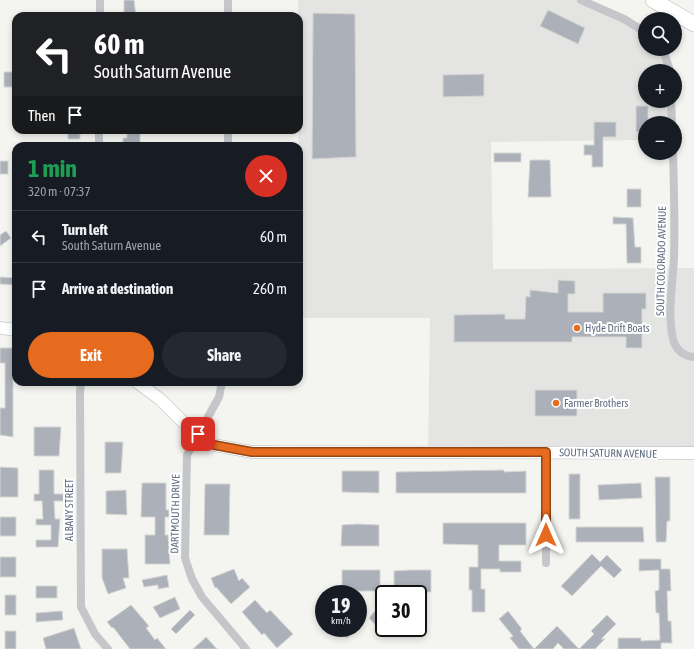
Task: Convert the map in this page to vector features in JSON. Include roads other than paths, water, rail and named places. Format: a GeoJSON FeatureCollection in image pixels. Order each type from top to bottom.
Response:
{"type":"FeatureCollection","features":[{"type":"Feature","properties":{"kind":"highway"},"geometry":{"type":"LineString","coordinates":[[653,0],[694,24]]}},
{"type":"Feature","properties":{"kind":"street"},"geometry":{"type":"LineString","coordinates":[[100,0],[100,12]]}},
{"type":"Feature","properties":{"kind":"street"},"geometry":{"type":"LineString","coordinates":[[228,0],[228,12]]}},
{"type":"Feature","properties":{"kind":"street"},"geometry":{"type":"LineString","coordinates":[[581,0],[624,19],[638,28]]}},
{"type":"Feature","properties":{"kind":"street","name":"SOUTH COLORADO AVENUE"},"geometry":{"type":"LineString","coordinates":[[673,160],[674,255],[671,324],[674,340],[679,351],[685,357],[694,357]]}},
{"type":"Feature","properties":{"kind":"street"},"geometry":{"type":"LineString","coordinates":[[0,328],[12,330]]}},
{"type":"Feature","properties":{"kind":"street","name":"ALBANY STREET"},"geometry":{"type":"LineString","coordinates":[[81,386],[81,607],[95,634],[108,649]]}},
{"type":"Feature","properties":{"kind":"street","name":"SOUTH SATURN AVENUE"},"geometry":{"type":"LineString","coordinates":[[142,386],[161,400],[188,427],[214,445],[252,452],[694,453]]}},
{"type":"Feature","properties":{"kind":"street"},"geometry":{"type":"LineString","coordinates":[[198,434],[219,397],[221,386]]}},
{"type":"Feature","properties":{"kind":"street","name":"DARTMOUTH DRIVE"},"geometry":{"type":"LineString","coordinates":[[198,434],[187,456],[185,558],[192,579],[202,597],[246,649]]}},
{"type":"Feature","properties":{"kind":"street"},"geometry":{"type":"LineString","coordinates":[[546,452],[546,563]]}},
{"type":"Feature","properties":{"kind":"place","name":"Hyde Drift Boats"},"geometry":{"type":"Point","coordinates":[577,328]}},
{"type":"Feature","properties":{"kind":"place","name":"Farmer Brothers"},"geometry":{"type":"Point","coordinates":[556,403]}}]}
